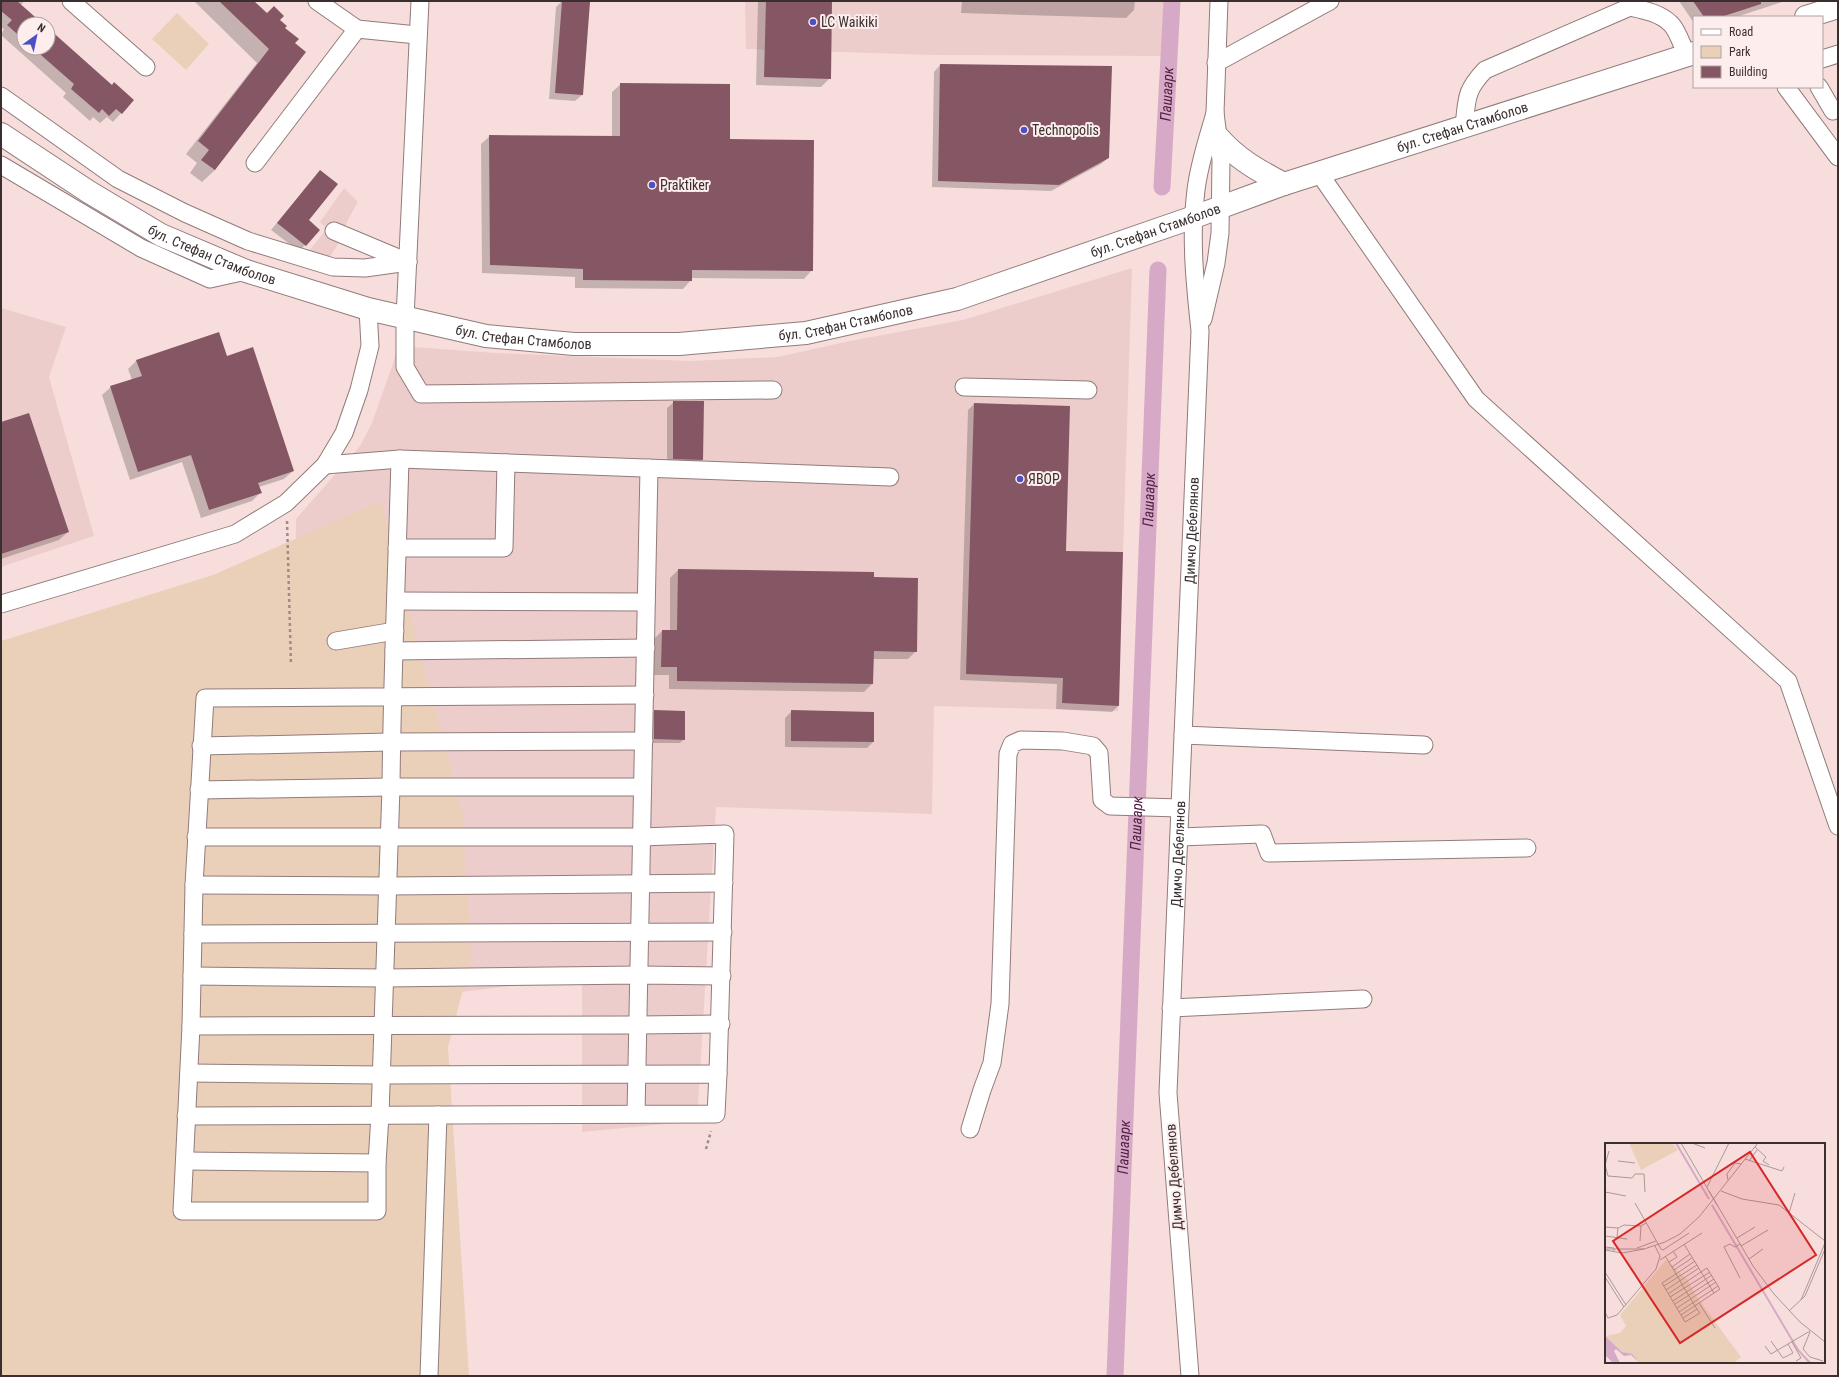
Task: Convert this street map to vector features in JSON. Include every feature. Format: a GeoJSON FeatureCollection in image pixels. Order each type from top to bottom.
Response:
{"type":"FeatureCollection","features":[{"type":"Feature","properties":{"kind":"main road"},"geometry":{"type":"LineString","coordinates":[[1809,16],[1838,7]]}},
{"type":"Feature","properties":{"kind":"main road","name":"бул. Стефан Стамболов"},"geometry":{"type":"LineString","coordinates":[[1,134],[89,192],[161,235],[246,271],[368,309],[486,336],[574,344],[679,344],[806,333],[957,299],[1194,217],[1284,184],[1691,54]]}},
{"type":"Feature","properties":{"kind":"main road"},"geometry":{"type":"LineString","coordinates":[[1218,137],[1229,150],[1243,161],[1284,184]]}},
{"type":"Feature","properties":{"kind":"street"},"geometry":{"type":"LineString","coordinates":[[71,1],[146,67]]}},
{"type":"Feature","properties":{"kind":"street"},"geometry":{"type":"LineString","coordinates":[[317,1],[357,29],[417,35]]}},
{"type":"Feature","properties":{"kind":"street"},"geometry":{"type":"LineString","coordinates":[[420,1],[417,35],[405,318],[405,367],[421,394],[773,390]]}},
{"type":"Feature","properties":{"kind":"street"},"geometry":{"type":"LineString","coordinates":[[1215,112],[1219,1]]}},
{"type":"Feature","properties":{"kind":"street"},"geometry":{"type":"LineString","coordinates":[[1216,63],[1330,1]]}},
{"type":"Feature","properties":{"kind":"street"},"geometry":{"type":"LineString","coordinates":[[1464,127],[1468,94],[1474,82],[1485,70],[1630,7],[1660,16],[1672,25],[1691,54]]}},
{"type":"Feature","properties":{"kind":"street"},"geometry":{"type":"LineString","coordinates":[[255,163],[357,29]]}},
{"type":"Feature","properties":{"kind":"street"},"geometry":{"type":"LineString","coordinates":[[1823,59],[1838,54]]}},
{"type":"Feature","properties":{"kind":"street"},"geometry":{"type":"LineString","coordinates":[[1787,88],[1838,157]]}},
{"type":"Feature","properties":{"kind":"street"},"geometry":{"type":"LineString","coordinates":[[1820,88],[1833,111]]}},
{"type":"Feature","properties":{"kind":"street"},"geometry":{"type":"LineString","coordinates":[[1,96],[118,179],[185,213],[248,241],[334,267],[365,268],[408,262]]}},
{"type":"Feature","properties":{"kind":"street","name":"Димчо Дебелянов"},"geometry":{"type":"LineString","coordinates":[[1200,331],[1216,263],[1221,206],[1221,160],[1215,112]]}},
{"type":"Feature","properties":{"kind":"street","name":"Димчо Дебелянов"},"geometry":{"type":"LineString","coordinates":[[1190,1376],[1168,1093],[1200,331],[1192,242],[1196,189],[1215,112]]}},
{"type":"Feature","properties":{"kind":"street"},"geometry":{"type":"LineString","coordinates":[[1,165],[141,248],[210,279],[246,271]]}},
{"type":"Feature","properties":{"kind":"street"},"geometry":{"type":"LineString","coordinates":[[1319,173],[1476,399],[1788,681],[1837,820]]}},
{"type":"Feature","properties":{"kind":"street"},"geometry":{"type":"LineString","coordinates":[[334,232],[408,262]]}},
{"type":"Feature","properties":{"kind":"street"},"geometry":{"type":"LineString","coordinates":[[1,604],[235,534],[286,503],[325,465],[344,433],[360,390],[370,346],[368,309]]}},
{"type":"Feature","properties":{"kind":"street"},"geometry":{"type":"LineString","coordinates":[[964,387],[1088,390]]}},
{"type":"Feature","properties":{"kind":"street"},"geometry":{"type":"LineString","coordinates":[[325,465],[400,459],[890,477]]}},
{"type":"Feature","properties":{"kind":"street"},"geometry":{"type":"LineString","coordinates":[[400,459],[393,696],[391,742],[391,787],[388,836],[380,1115],[377,1163],[377,1211],[182,1211],[191,1026],[196,837],[205,698],[393,696],[645,694]]}},
{"type":"Feature","properties":{"kind":"street"},"geometry":{"type":"LineString","coordinates":[[397,548],[504,548],[506,463]]}},
{"type":"Feature","properties":{"kind":"street"},"geometry":{"type":"LineString","coordinates":[[636,1114],[649,468]]}},
{"type":"Feature","properties":{"kind":"street"},"geometry":{"type":"LineString","coordinates":[[396,601],[646,602]]}},
{"type":"Feature","properties":{"kind":"street"},"geometry":{"type":"LineString","coordinates":[[336,641],[395,631]]}},
{"type":"Feature","properties":{"kind":"street"},"geometry":{"type":"LineString","coordinates":[[394,651],[646,648]]}},
{"type":"Feature","properties":{"kind":"street"},"geometry":{"type":"LineString","coordinates":[[1183,735],[1424,744]]}},
{"type":"Feature","properties":{"kind":"street"},"geometry":{"type":"LineString","coordinates":[[970,1129],[992,1063],[1000,1004],[1008,754],[1012,744],[1021,740],[1064,741],[1093,746],[1099,753],[1102,800],[1110,806],[1180,808]]}},
{"type":"Feature","properties":{"kind":"street"},"geometry":{"type":"LineString","coordinates":[[201,746],[391,742],[644,741]]}},
{"type":"Feature","properties":{"kind":"street"},"geometry":{"type":"LineString","coordinates":[[199,790],[391,787],[642,787]]}},
{"type":"Feature","properties":{"kind":"street"},"geometry":{"type":"LineString","coordinates":[[186,1116],[716,1114],[721,1024],[725,834],[641,837],[196,837]]}},
{"type":"Feature","properties":{"kind":"street"},"geometry":{"type":"LineString","coordinates":[[1179,837],[1262,834],[1269,853],[1527,848]]}},
{"type":"Feature","properties":{"kind":"street"},"geometry":{"type":"LineString","coordinates":[[194,885],[387,886],[640,885],[724,883]]}},
{"type":"Feature","properties":{"kind":"street"},"geometry":{"type":"LineString","coordinates":[[193,934],[723,932]]}},
{"type":"Feature","properties":{"kind":"street"},"geometry":{"type":"LineString","coordinates":[[192,976],[384,978],[639,975],[722,976]]}},
{"type":"Feature","properties":{"kind":"street"},"geometry":{"type":"LineString","coordinates":[[1171,1008],[1363,999]]}},
{"type":"Feature","properties":{"kind":"street"},"geometry":{"type":"LineString","coordinates":[[191,1026],[721,1024]]}},
{"type":"Feature","properties":{"kind":"street"},"geometry":{"type":"LineString","coordinates":[[189,1073],[381,1075],[718,1074]]}},
{"type":"Feature","properties":{"kind":"street"},"geometry":{"type":"LineString","coordinates":[[429,1376],[438,1115]]}},
{"type":"Feature","properties":{"kind":"street"},"geometry":{"type":"LineString","coordinates":[[185,1161],[377,1163]]}},
{"type":"Feature","properties":{"kind":"path"},"geometry":{"type":"LineString","coordinates":[[286,503],[291,665]]}},
{"type":"Feature","properties":{"kind":"shaded area"},"geometry":{"type":"Polygon","coordinates":[[[745,1],[1172,1],[1170,56],[933,55],[746,49],[745,1]]]}},
{"type":"Feature","properties":{"kind":"shaded area"},"geometry":{"type":"Polygon","coordinates":[[[344,188],[358,202],[349,218],[337,246],[326,262],[307,253],[327,229],[320,222],[344,188]]]}},
{"type":"Feature","properties":{"kind":"shaded area"},"geometry":{"type":"Polygon","coordinates":[[[1132,268],[1118,711],[934,706],[932,814],[716,807],[697,1121],[582,1132],[582,977],[437,995],[295,650],[296,519],[360,446],[372,423],[399,346],[496,353],[690,361],[777,357],[850,341],[963,320],[1132,268]]]}},
{"type":"Feature","properties":{"kind":"shaded area"},"geometry":{"type":"Polygon","coordinates":[[[1,308],[66,327],[49,377],[94,536],[1,567],[1,308]]]}},
{"type":"Feature","properties":{"kind":"green space"},"geometry":{"type":"Polygon","coordinates":[[[177,13],[209,44],[186,70],[152,39],[177,13]]]}},
{"type":"Feature","properties":{"kind":"green space"},"geometry":{"type":"Polygon","coordinates":[[[381,501],[463,816],[471,959],[448,1047],[469,1376],[1,1376],[1,641],[213,575],[381,501]]]}},
{"type":"Feature","properties":{"kind":"building"},"geometry":{"type":"Polygon","coordinates":[[[1,1],[17,1],[34,16],[16,16],[16,33],[7,25],[12,20],[1,11],[1,1]]]}},
{"type":"Feature","properties":{"kind":"building"},"geometry":{"type":"Polygon","coordinates":[[[219,1],[254,1],[267,13],[274,6],[284,16],[280,20],[287,26],[285,28],[299,39],[295,43],[306,52],[215,170],[201,160],[209,150],[198,141],[269,49],[219,1]]]}},
{"type":"Feature","properties":{"kind":"building"},"geometry":{"type":"Polygon","coordinates":[[[562,1],[590,2],[583,95],[555,93],[562,1]]]}},
{"type":"Feature","properties":{"kind":"building"},"geometry":{"type":"Polygon","coordinates":[[[766,1],[832,1],[831,79],[764,77],[766,1]]]}},
{"type":"Feature","properties":{"kind":"building"},"geometry":{"type":"Polygon","coordinates":[[[1693,1],[1761,1],[1761,4],[1724,16],[1703,16],[1693,1]]]}},
{"type":"Feature","properties":{"kind":"building"},"geometry":{"type":"Polygon","coordinates":[[[56,35],[112,85],[114,82],[134,100],[122,114],[116,109],[109,116],[102,109],[99,113],[71,89],[74,84],[42,56],[56,56],[56,35]]]}},
{"type":"Feature","properties":{"kind":"building","name":"Technopolis"},"geometry":{"type":"Polygon","coordinates":[[[940,64],[1112,66],[1109,158],[1059,185],[938,181],[940,64]]]}},
{"type":"Feature","properties":{"kind":"building","name":"Praktiker"},"geometry":{"type":"Polygon","coordinates":[[[620,83],[730,84],[730,139],[814,140],[813,271],[692,270],[692,281],[583,280],[583,269],[490,265],[489,135],[620,136],[620,83]]]}},
{"type":"Feature","properties":{"kind":"building"},"geometry":{"type":"Polygon","coordinates":[[[320,170],[338,184],[309,220],[320,230],[306,246],[277,223],[320,170]]]}},
{"type":"Feature","properties":{"kind":"building"},"geometry":{"type":"Polygon","coordinates":[[[219,332],[227,356],[253,347],[294,471],[258,483],[262,493],[209,510],[191,455],[138,472],[110,386],[142,376],[136,360],[219,332]]]}},
{"type":"Feature","properties":{"kind":"building"},"geometry":{"type":"Polygon","coordinates":[[[673,401],[704,401],[703,460],[673,459],[673,401]]]}},
{"type":"Feature","properties":{"kind":"building","name":"ЯВОР"},"geometry":{"type":"Polygon","coordinates":[[[974,403],[1070,406],[1066,551],[1123,552],[1119,706],[1062,703],[1063,678],[966,674],[974,403]]]}},
{"type":"Feature","properties":{"kind":"building"},"geometry":{"type":"Polygon","coordinates":[[[29,413],[69,532],[1,554],[1,422],[29,413]]]}},
{"type":"Feature","properties":{"kind":"building"},"geometry":{"type":"Polygon","coordinates":[[[678,569],[874,572],[874,577],[918,578],[917,652],[874,651],[873,684],[677,681],[677,667],[661,667],[662,630],[677,630],[678,569]]]}},
{"type":"Feature","properties":{"kind":"building"},"geometry":{"type":"Polygon","coordinates":[[[654,710],[685,711],[685,740],[654,739],[654,710]]]}},
{"type":"Feature","properties":{"kind":"building"},"geometry":{"type":"Polygon","coordinates":[[[791,710],[874,712],[874,742],[791,741],[791,710]]]}},
{"type":"Feature","properties":{"kind":"waterway","name":"Пашаарк"},"geometry":{"type":"LineString","coordinates":[[1162,187],[1172,1]]}},
{"type":"Feature","properties":{"kind":"waterway","name":"Пашаарк"},"geometry":{"type":"LineString","coordinates":[[1115,1376],[1158,270]]}},
{"type":"Feature","properties":{"kind":"place","name":"LC Waikiki"},"geometry":{"type":"Point","coordinates":[813,22]}},
{"type":"Feature","properties":{"kind":"place","name":"Technopolis"},"geometry":{"type":"Point","coordinates":[1024,130]}},
{"type":"Feature","properties":{"kind":"place","name":"Praktiker"},"geometry":{"type":"Point","coordinates":[652,185]}},
{"type":"Feature","properties":{"kind":"place","name":"ЯВОР"},"geometry":{"type":"Point","coordinates":[1020,479]}}]}
